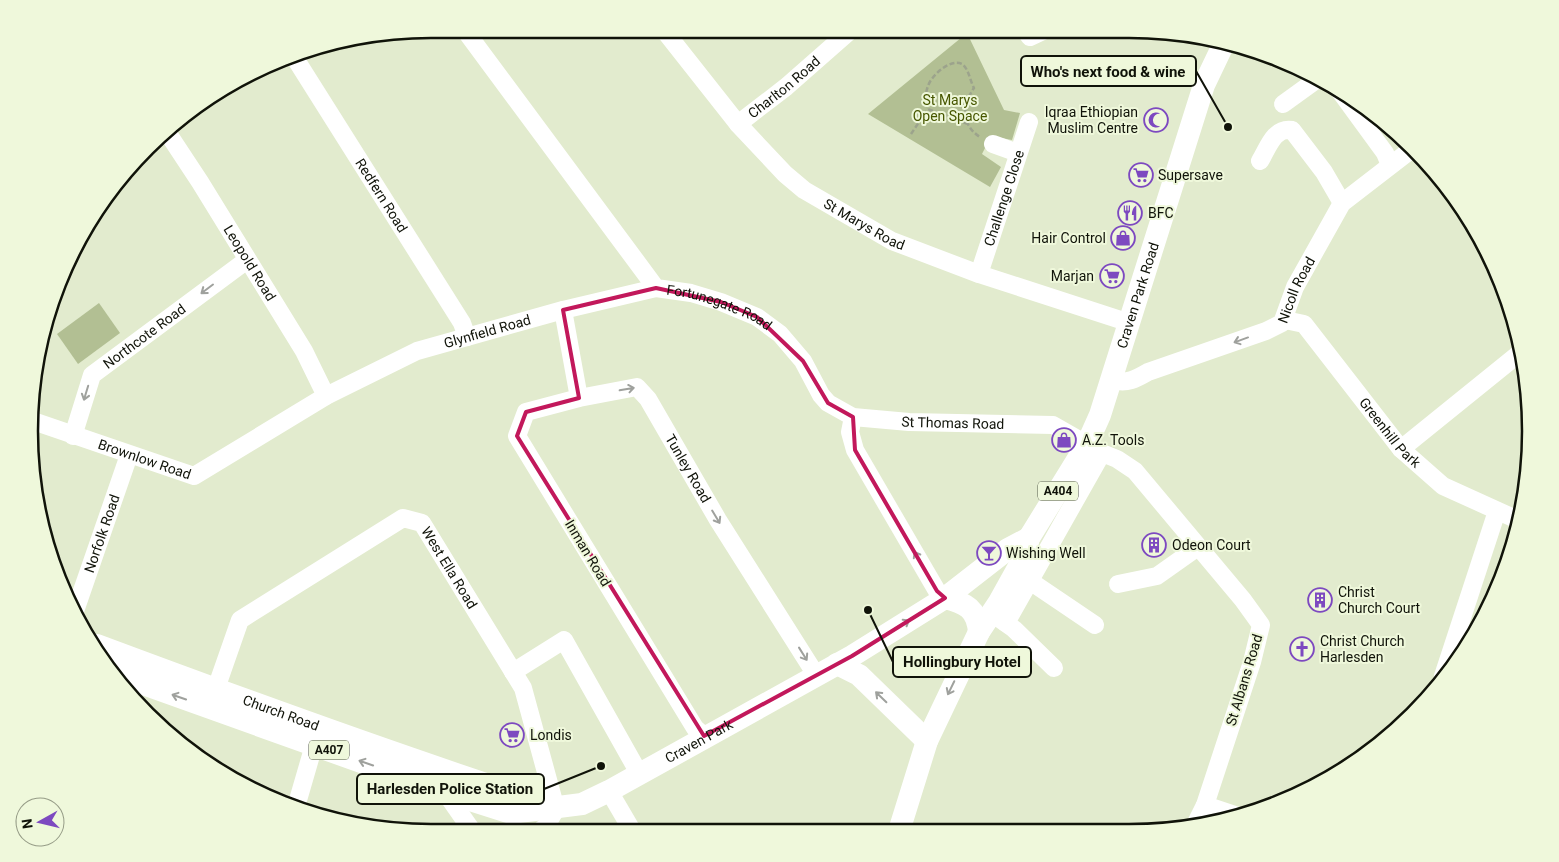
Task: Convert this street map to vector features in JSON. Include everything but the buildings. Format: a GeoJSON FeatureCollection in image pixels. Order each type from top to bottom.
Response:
{"type":"FeatureCollection","features":[{"type":"Feature","properties":{"kind":"main road","name":"Craven Park Road"},"geometry":{"type":"LineString","coordinates":[[979,632],[999,618],[1023,576],[1024,557],[1029,538],[1094,449],[1130,323],[1204,85],[1221,49]]}},
{"type":"Feature","properties":{"kind":"main road"},"geometry":{"type":"LineString","coordinates":[[945,598],[1008,549],[1029,538]]}},
{"type":"Feature","properties":{"kind":"main road","name":"Craven Park"},"geometry":{"type":"LineString","coordinates":[[551,809],[582,804],[640,775],[704,736],[837,664],[945,598]]}},
{"type":"Feature","properties":{"kind":"main road"},"geometry":{"type":"LineString","coordinates":[[945,598],[968,606],[978,620],[979,632]]}},
{"type":"Feature","properties":{"kind":"main road","name":"A404"},"geometry":{"type":"LineString","coordinates":[[901,824],[927,741],[938,713],[979,632]]}},
{"type":"Feature","properties":{"kind":"main road","name":"Church Road"},"geometry":{"type":"LineString","coordinates":[[103,648],[314,745],[510,813],[551,809]]}},
{"type":"Feature","properties":{"kind":"main road"},"geometry":{"type":"LineString","coordinates":[[859,675],[861,649]]}},
{"type":"Feature","properties":{"kind":"main road"},"geometry":{"type":"LineString","coordinates":[[837,664],[859,675],[927,741]]}},
{"type":"Feature","properties":{"kind":"main road","name":"Church Road"},"geometry":{"type":"LineString","coordinates":[[123,676],[332,730],[385,751],[525,797],[551,809]]}},
{"type":"Feature","properties":{"kind":"main road"},"geometry":{"type":"LineString","coordinates":[[904,718],[938,713]]}},
{"type":"Feature","properties":{"kind":"street","name":"Fortunegate Road"},"geometry":{"type":"LineString","coordinates":[[471,38],[656,288],[691,293],[721,302],[757,317],[780,334],[803,361],[821,395],[828,403],[853,417]]}},
{"type":"Feature","properties":{"kind":"street","name":"St Marys Road"},"geometry":{"type":"LineString","coordinates":[[670,38],[738,124],[785,174],[804,190],[892,241],[979,274],[1130,323]]}},
{"type":"Feature","properties":{"kind":"street","name":"Charlton Road"},"geometry":{"type":"LineString","coordinates":[[738,124],[786,87],[842,38]]}},
{"type":"Feature","properties":{"kind":"street","name":"Redfern Road"},"geometry":{"type":"LineString","coordinates":[[297,61],[462,323],[467,337]]}},
{"type":"Feature","properties":{"kind":"street"},"geometry":{"type":"LineString","coordinates":[[1283,104],[1312,83]]}},
{"type":"Feature","properties":{"kind":"street"},"geometry":{"type":"LineString","coordinates":[[1352,107],[1385,153],[1390,166]]}},
{"type":"Feature","properties":{"kind":"street","name":"Challenge Close"},"geometry":{"type":"LineString","coordinates":[[979,274],[1029,122]]}},
{"type":"Feature","properties":{"kind":"street"},"geometry":{"type":"LineString","coordinates":[[1260,161],[1277,133],[1285,129],[1292,130],[1324,172],[1342,203]]}},
{"type":"Feature","properties":{"kind":"street","name":"Leopold Road"},"geometry":{"type":"LineString","coordinates":[[170,137],[304,351],[326,396]]}},
{"type":"Feature","properties":{"kind":"street"},"geometry":{"type":"LineString","coordinates":[[987,141],[1018,154]]}},
{"type":"Feature","properties":{"kind":"street","name":"Nicoll Road"},"geometry":{"type":"LineString","coordinates":[[1113,380],[1122,383],[1132,380],[1148,372],[1266,332],[1285,320],[1288,302],[1295,287],[1342,203],[1406,153]]}},
{"type":"Feature","properties":{"kind":"street","name":"Northcote Road"},"geometry":{"type":"LineString","coordinates":[[73,436],[92,375],[247,260]]}},
{"type":"Feature","properties":{"kind":"street","name":"Glynfield Road"},"geometry":{"type":"LineString","coordinates":[[326,396],[417,351],[563,310],[656,288]]}},
{"type":"Feature","properties":{"kind":"street"},"geometry":{"type":"LineString","coordinates":[[563,310],[579,398]]}},
{"type":"Feature","properties":{"kind":"street","name":"Greenhill Park"},"geometry":{"type":"LineString","coordinates":[[1285,320],[1304,324],[1401,449],[1443,486],[1512,517]]}},
{"type":"Feature","properties":{"kind":"street"},"geometry":{"type":"LineString","coordinates":[[1401,449],[1515,357]]}},
{"type":"Feature","properties":{"kind":"street","name":"Tunley Road"},"geometry":{"type":"LineString","coordinates":[[579,398],[637,387],[648,399],[718,520],[816,675]]}},
{"type":"Feature","properties":{"kind":"street","name":"Brownlow Road"},"geometry":{"type":"LineString","coordinates":[[38,423],[194,476],[326,396]]}},
{"type":"Feature","properties":{"kind":"street","name":"Inman Road"},"geometry":{"type":"LineString","coordinates":[[579,398],[526,412],[516,436],[695,728],[704,736]]}},
{"type":"Feature","properties":{"kind":"street"},"geometry":{"type":"LineString","coordinates":[[853,417],[850,432],[855,450],[936,591],[945,598]]}},
{"type":"Feature","properties":{"kind":"street","name":"St Thomas Road"},"geometry":{"type":"LineString","coordinates":[[853,417],[909,422],[1053,425]]}},
{"type":"Feature","properties":{"kind":"street","name":"St Albans Road"},"geometry":{"type":"LineString","coordinates":[[1053,425],[1094,449],[1117,459],[1135,471],[1255,615],[1260,625],[1254,654],[1205,805]]}},
{"type":"Feature","properties":{"kind":"street","name":"Craven Park Road"},"geometry":{"type":"LineString","coordinates":[[1023,576],[1094,449]]}},
{"type":"Feature","properties":{"kind":"street","name":"Norfolk Road"},"geometry":{"type":"LineString","coordinates":[[77,604],[130,455]]}},
{"type":"Feature","properties":{"kind":"street"},"geometry":{"type":"LineString","coordinates":[[1449,659],[1497,511]]}},
{"type":"Feature","properties":{"kind":"street","name":"West Ella Road"},"geometry":{"type":"LineString","coordinates":[[212,698],[240,620],[403,518],[422,523],[523,688],[551,809]]}},
{"type":"Feature","properties":{"kind":"street"},"geometry":{"type":"LineString","coordinates":[[1118,584],[1157,576],[1198,547]]}},
{"type":"Feature","properties":{"kind":"street"},"geometry":{"type":"LineString","coordinates":[[1023,576],[1095,625]]}},
{"type":"Feature","properties":{"kind":"street"},"geometry":{"type":"LineString","coordinates":[[999,618],[1054,668]]}},
{"type":"Feature","properties":{"kind":"street"},"geometry":{"type":"LineString","coordinates":[[514,672],[564,640],[640,775]]}},
{"type":"Feature","properties":{"kind":"street"},"geometry":{"type":"LineString","coordinates":[[298,801],[314,745]]}},
{"type":"Feature","properties":{"kind":"street"},"geometry":{"type":"LineString","coordinates":[[609,791],[628,824]]}},
{"type":"Feature","properties":{"kind":"street"},"geometry":{"type":"LineString","coordinates":[[445,792],[467,824]]}},
{"type":"Feature","properties":{"kind":"street"},"geometry":{"type":"LineString","coordinates":[[1198,818],[1205,805],[1226,812]]}},
{"type":"Feature","properties":{"kind":"street"},"geometry":{"type":"LineString","coordinates":[[547,824],[551,809]]}},
{"type":"Feature","properties":{"kind":"path"},"geometry":{"type":"LineString","coordinates":[[928,109],[925,100],[929,83],[939,72],[951,64],[958,62],[964,65],[974,88],[964,108],[968,124],[975,133],[987,141]]}},
{"type":"Feature","properties":{"kind":"path"},"geometry":{"type":"LineString","coordinates":[[928,109],[968,124]]}},
{"type":"Feature","properties":{"kind":"path"},"geometry":{"type":"LineString","coordinates":[[912,134],[928,109]]}},
{"type":"Feature","properties":{"kind":"highlighted area"},"geometry":{"type":"Polygon","coordinates":[[[656,288],[721,302],[757,317],[803,361],[828,403],[853,417],[855,450],[937,591],[945,598],[852,656],[704,736],[517,436],[526,412],[579,398],[563,310],[656,288]]]}},
{"type":"Feature","properties":{"kind":"green space","name":"St Marys Open Space"},"geometry":{"type":"Polygon","coordinates":[[[961,38],[969,38],[1004,110],[1020,113],[1012,140],[991,136],[982,154],[1001,167],[990,187],[868,114],[961,38]]]}},
{"type":"Feature","properties":{"kind":"green space"},"geometry":{"type":"Polygon","coordinates":[[[99,303],[120,333],[78,364],[57,334],[99,303]]]}},
{"type":"Feature","properties":{"kind":"place","name":"Iqraa Ethiopian Muslim Centre"},"geometry":{"type":"Point","coordinates":[1156,120]}},
{"type":"Feature","properties":{"kind":"place","name":"Who's next food & wine"},"geometry":{"type":"Point","coordinates":[1228,127]}},
{"type":"Feature","properties":{"kind":"place","name":"Supersave"},"geometry":{"type":"Point","coordinates":[1141,175]}},
{"type":"Feature","properties":{"kind":"place","name":"BFC"},"geometry":{"type":"Point","coordinates":[1130,213]}},
{"type":"Feature","properties":{"kind":"place","name":"Hair Control"},"geometry":{"type":"Point","coordinates":[1123,238]}},
{"type":"Feature","properties":{"kind":"place","name":"Marjan"},"geometry":{"type":"Point","coordinates":[1112,276]}},
{"type":"Feature","properties":{"kind":"place","name":"A.Z. Tools"},"geometry":{"type":"Point","coordinates":[1064,440]}},
{"type":"Feature","properties":{"kind":"place","name":"Odeon Court"},"geometry":{"type":"Point","coordinates":[1154,545]}},
{"type":"Feature","properties":{"kind":"place","name":"Wishing Well"},"geometry":{"type":"Point","coordinates":[989,553]}},
{"type":"Feature","properties":{"kind":"place","name":"Christ Church Court"},"geometry":{"type":"Point","coordinates":[1320,600]}},
{"type":"Feature","properties":{"kind":"place","name":"Hollingbury Hotel"},"geometry":{"type":"Point","coordinates":[868,610]}},
{"type":"Feature","properties":{"kind":"place","name":"Christ Church Harlesden"},"geometry":{"type":"Point","coordinates":[1302,649]}},
{"type":"Feature","properties":{"kind":"place","name":"Londis"},"geometry":{"type":"Point","coordinates":[512,735]}},
{"type":"Feature","properties":{"kind":"place","name":"Harlesden Police Station"},"geometry":{"type":"Point","coordinates":[601,766]}}]}
